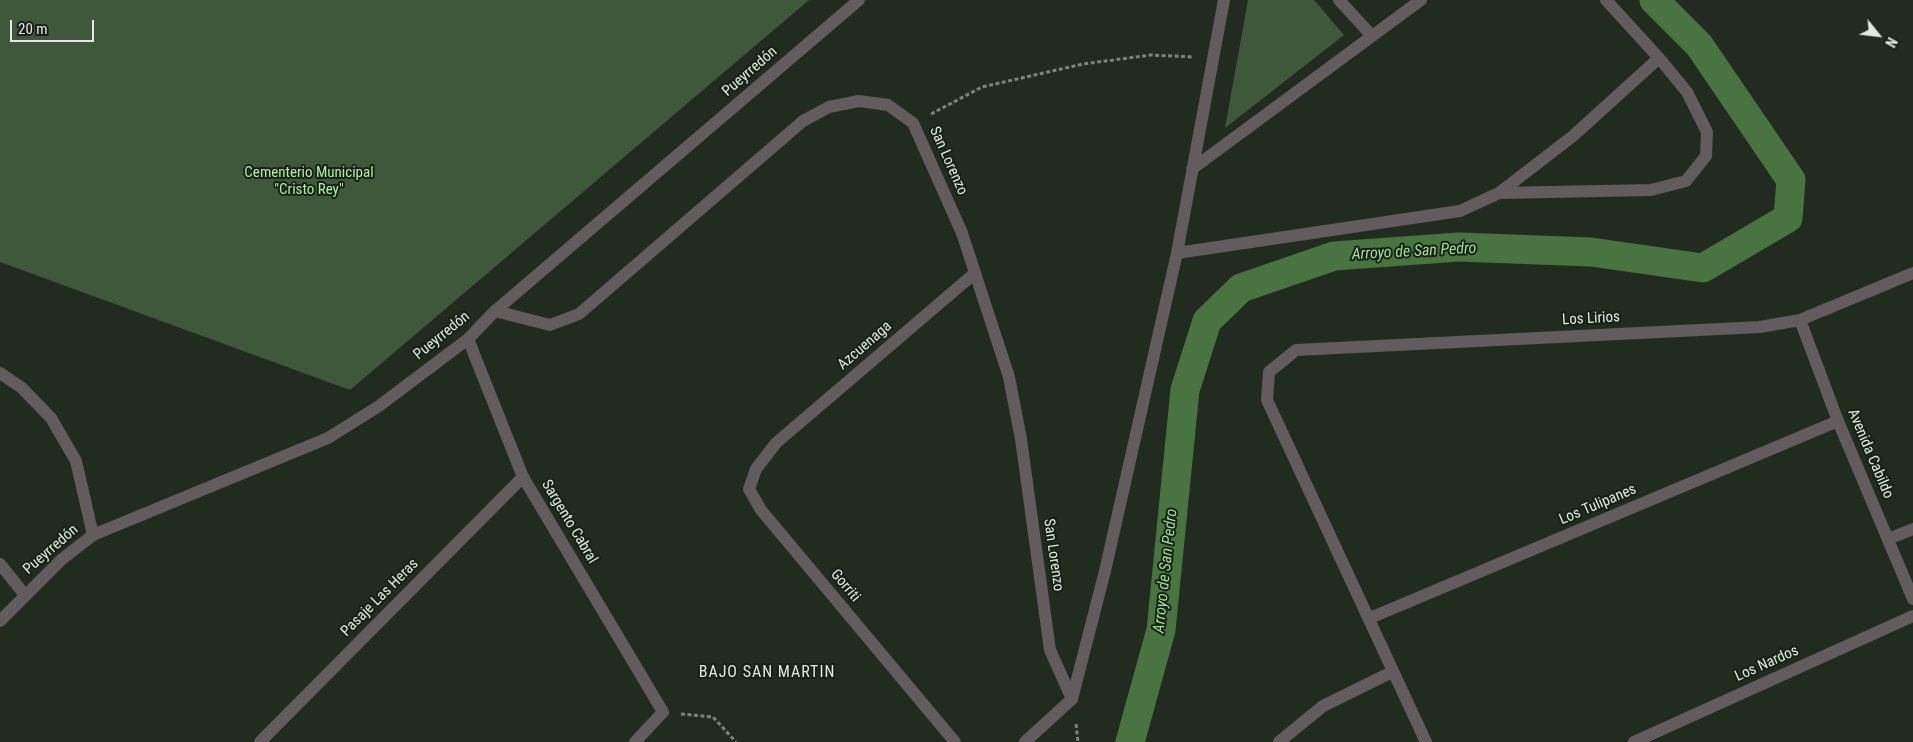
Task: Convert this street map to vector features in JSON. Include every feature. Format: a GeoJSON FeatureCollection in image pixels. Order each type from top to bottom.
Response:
{"type":"FeatureCollection","features":[{"type":"Feature","properties":{"kind":"street","name":"Pueyrredón"},"geometry":{"type":"LineString","coordinates":[[0,621],[61,560],[93,535],[328,438],[379,406],[468,339],[496,311],[859,0]]}},
{"type":"Feature","properties":{"kind":"street"},"geometry":{"type":"LineString","coordinates":[[1025,742],[1072,699],[1105,571],[1177,253],[1224,0]]}},
{"type":"Feature","properties":{"kind":"street"},"geometry":{"type":"LineString","coordinates":[[1339,0],[1372,36]]}},
{"type":"Feature","properties":{"kind":"street"},"geometry":{"type":"LineString","coordinates":[[1192,170],[1421,0]]}},
{"type":"Feature","properties":{"kind":"street"},"geometry":{"type":"LineString","coordinates":[[1499,193],[1651,190],[1686,181],[1706,156],[1707,132],[1687,92],[1606,0]]}},
{"type":"Feature","properties":{"kind":"street"},"geometry":{"type":"LineString","coordinates":[[1177,253],[1460,211],[1499,193],[1573,136],[1659,58]]}},
{"type":"Feature","properties":{"kind":"street","name":"San Lorenzo"},"geometry":{"type":"LineString","coordinates":[[496,311],[550,325],[578,314],[803,121],[829,107],[859,101],[888,105],[913,123],[962,233],[1009,377],[1020,439],[1050,650],[1072,699]]}},
{"type":"Feature","properties":{"kind":"street","name":"Los Lirios"},"geometry":{"type":"LineString","coordinates":[[1370,618],[1267,400],[1269,372],[1296,350],[1760,327],[1800,320],[1913,272]]}},
{"type":"Feature","properties":{"kind":"street","name":"Azcuenaga"},"geometry":{"type":"LineString","coordinates":[[776,443],[975,273]]}},
{"type":"Feature","properties":{"kind":"street","name":"Avenida Cabildo"},"geometry":{"type":"LineString","coordinates":[[1800,320],[1838,421],[1913,600]]}},
{"type":"Feature","properties":{"kind":"street","name":"Sargento Cabral"},"geometry":{"type":"LineString","coordinates":[[468,339],[523,476],[663,712]]}},
{"type":"Feature","properties":{"kind":"street"},"geometry":{"type":"LineString","coordinates":[[0,373],[22,388],[52,418],[76,461],[93,535]]}},
{"type":"Feature","properties":{"kind":"street","name":"Los Tulipanes"},"geometry":{"type":"LineString","coordinates":[[1370,618],[1838,421]]}},
{"type":"Feature","properties":{"kind":"street","name":"Gorriti"},"geometry":{"type":"LineString","coordinates":[[776,443],[756,469],[749,489],[761,510],[955,742]]}},
{"type":"Feature","properties":{"kind":"street","name":"Pasaje Las Heras"},"geometry":{"type":"LineString","coordinates":[[260,742],[523,476]]}},
{"type":"Feature","properties":{"kind":"street"},"geometry":{"type":"LineString","coordinates":[[1888,539],[1913,529]]}},
{"type":"Feature","properties":{"kind":"street"},"geometry":{"type":"LineString","coordinates":[[0,564],[25,595]]}},
{"type":"Feature","properties":{"kind":"street","name":"Los Nardos"},"geometry":{"type":"LineString","coordinates":[[1634,742],[1913,616]]}},
{"type":"Feature","properties":{"kind":"street"},"geometry":{"type":"LineString","coordinates":[[1370,618],[1392,672],[1426,742]]}},
{"type":"Feature","properties":{"kind":"street"},"geometry":{"type":"LineString","coordinates":[[1279,742],[1323,706],[1392,672]]}},
{"type":"Feature","properties":{"kind":"street"},"geometry":{"type":"LineString","coordinates":[[635,742],[663,712]]}},
{"type":"Feature","properties":{"kind":"path"},"geometry":{"type":"LineString","coordinates":[[913,123],[982,87],[1083,64],[1151,55],[1213,58]]}},
{"type":"Feature","properties":{"kind":"path"},"geometry":{"type":"LineString","coordinates":[[663,712],[713,717],[736,742]]}},
{"type":"Feature","properties":{"kind":"green space","name":"Cementerio Municipal \"Cristo Rey\""},"geometry":{"type":"Polygon","coordinates":[[[0,0],[809,0],[350,390],[0,262],[0,0]]]}},
{"type":"Feature","properties":{"kind":"green space"},"geometry":{"type":"Polygon","coordinates":[[[1248,0],[1314,0],[1344,35],[1225,128],[1248,0]]]}},
{"type":"Feature","properties":{"kind":"waterway","name":"Arroyo de San Pedro"},"geometry":{"type":"LineString","coordinates":[[1130,742],[1161,630],[1185,390],[1207,321],[1241,288],[1334,256],[1459,247],[1591,252],[1703,268],[1788,218],[1791,180],[1699,45],[1654,0]]}},
{"type":"Feature","properties":{"kind":"district","name":"BAJO SAN MARTIN"},"geometry":{"type":"Point","coordinates":[767,673]}}]}
